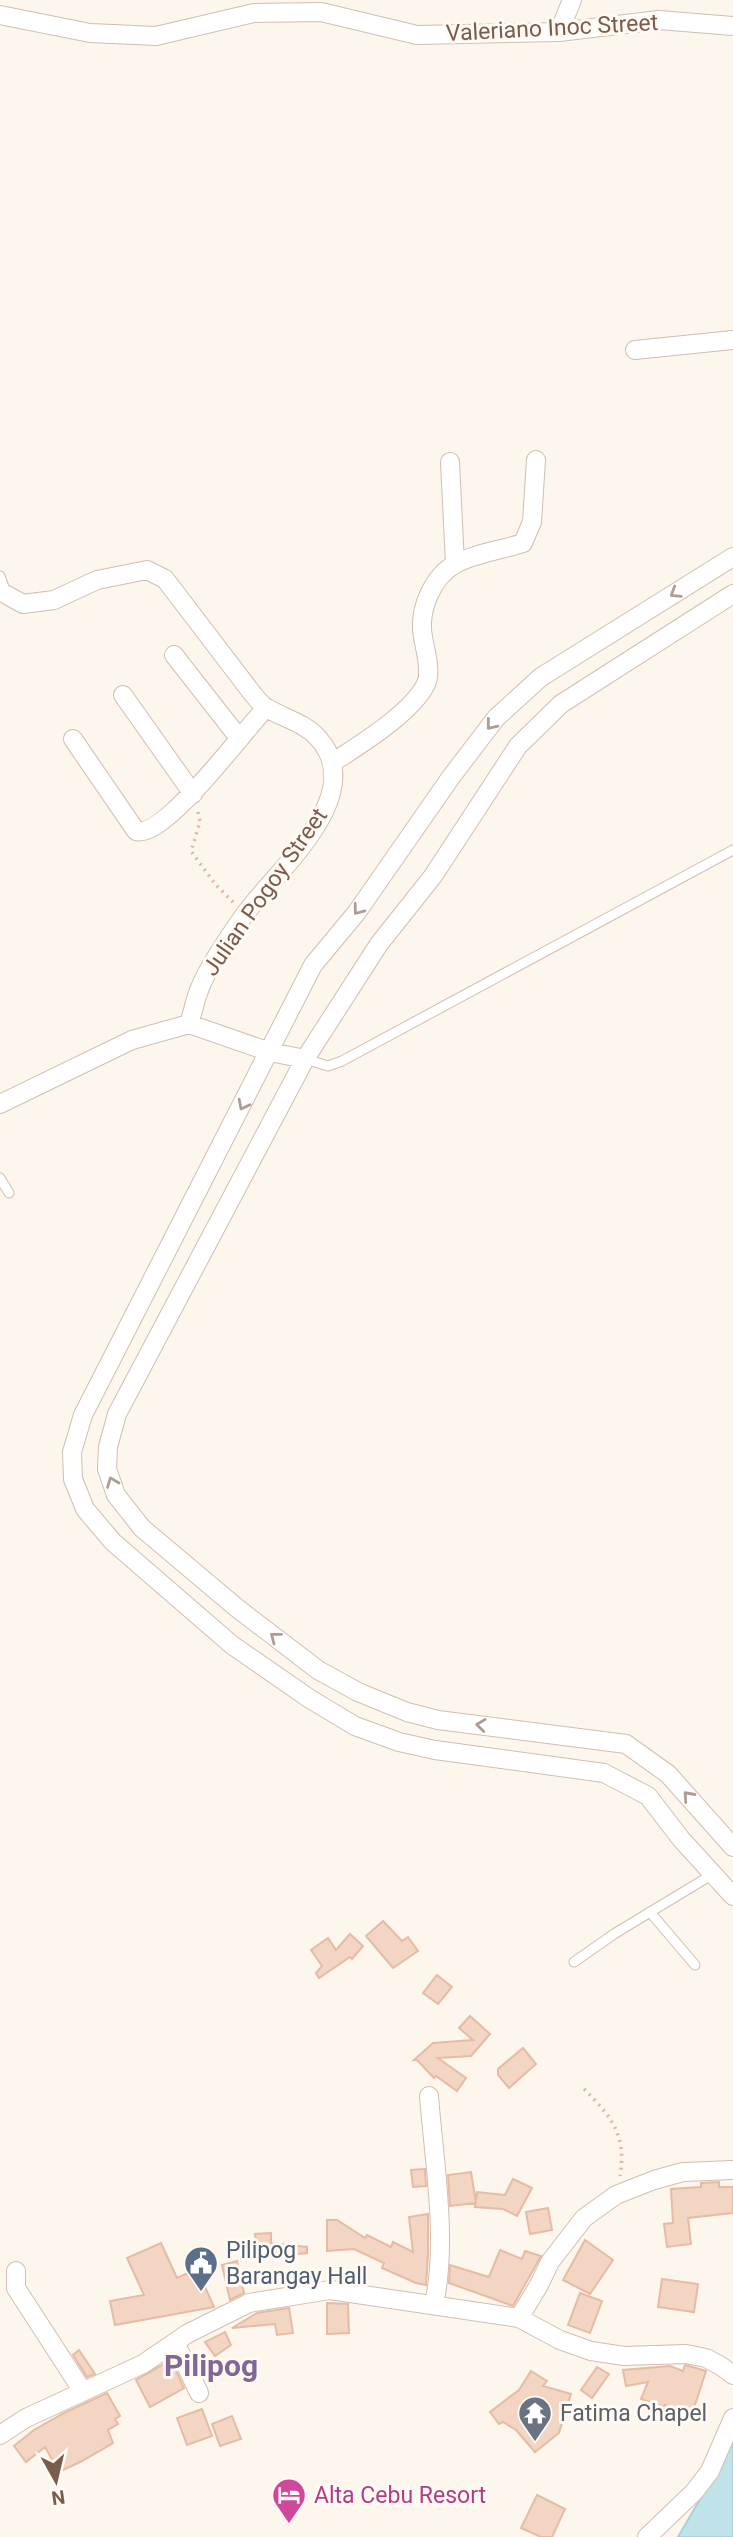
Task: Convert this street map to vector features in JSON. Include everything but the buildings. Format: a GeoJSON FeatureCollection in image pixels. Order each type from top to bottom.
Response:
{"type":"FeatureCollection","features":[{"type":"Feature","properties":{"kind":"street"},"geometry":{"type":"LineString","coordinates":[[559,32],[572,0]]}},
{"type":"Feature","properties":{"kind":"street","name":"Valeriano Inoc Street"},"geometry":{"type":"LineString","coordinates":[[0,15],[90,33],[156,36],[254,13],[321,12],[417,35],[559,32],[659,20],[733,26]]}},
{"type":"Feature","properties":{"kind":"street"},"geometry":{"type":"LineString","coordinates":[[635,350],[733,340]]}},
{"type":"Feature","properties":{"kind":"street"},"geometry":{"type":"LineString","coordinates":[[7,595],[23,604],[54,600],[97,580],[147,569],[165,579],[201,629],[266,708],[289,718],[318,737],[332,763],[379,732],[414,701],[427,682],[427,656],[421,619],[427,597],[443,575],[455,564],[523,542],[532,522],[536,460]]}},
{"type":"Feature","properties":{"kind":"street"},"geometry":{"type":"LineString","coordinates":[[450,462],[455,564]]}},
{"type":"Feature","properties":{"kind":"street"},"geometry":{"type":"LineString","coordinates":[[733,557],[541,677],[496,718],[451,777],[357,912],[313,965],[271,1052],[83,1415],[72,1452],[73,1479],[85,1509],[114,1542],[232,1645],[310,1699],[355,1726],[399,1742],[435,1750],[604,1773],[648,1796],[681,1839],[733,1896]]}},
{"type":"Feature","properties":{"kind":"street"},"geometry":{"type":"LineString","coordinates":[[733,594],[561,704],[518,746],[433,876],[379,944],[304,1059],[117,1414],[108,1447],[107,1469],[116,1495],[142,1528],[237,1608],[318,1670],[358,1692],[407,1712],[438,1720],[626,1744],[668,1774],[733,1847]]}},
{"type":"Feature","properties":{"kind":"street"},"geometry":{"type":"LineString","coordinates":[[174,655],[239,738]]}},
{"type":"Feature","properties":{"kind":"street"},"geometry":{"type":"LineString","coordinates":[[123,695],[193,794]]}},
{"type":"Feature","properties":{"kind":"street"},"geometry":{"type":"LineString","coordinates":[[73,739],[136,831],[142,833],[155,828],[193,794],[266,708]]}},
{"type":"Feature","properties":{"kind":"street","name":"Julian Pogoy Street"},"geometry":{"type":"LineString","coordinates":[[189,1024],[200,986],[245,914],[295,856],[324,813],[334,787],[332,763]]}},
{"type":"Feature","properties":{"kind":"street"},"geometry":{"type":"LineString","coordinates":[[0,1104],[132,1040],[189,1024],[271,1052],[304,1059]]}},
{"type":"Feature","properties":{"kind":"street"},"geometry":{"type":"LineString","coordinates":[[429,2096],[440,2239],[439,2281],[434,2304]]}},
{"type":"Feature","properties":{"kind":"street"},"geometry":{"type":"LineString","coordinates":[[519,2318],[550,2262],[584,2218],[616,2195],[683,2172],[733,2170]]}},
{"type":"Feature","properties":{"kind":"street"},"geometry":{"type":"LineString","coordinates":[[16,2271],[16,2288],[82,2390]]}},
{"type":"Feature","properties":{"kind":"street"},"geometry":{"type":"LineString","coordinates":[[0,2435],[26,2417],[143,2364],[175,2342],[249,2304],[330,2290],[519,2318],[560,2340],[591,2351],[624,2356],[686,2354],[706,2358],[733,2375]]}},
{"type":"Feature","properties":{"kind":"street"},"geometry":{"type":"LineString","coordinates":[[175,2342],[200,2393]]}},
{"type":"Feature","properties":{"kind":"street"},"geometry":{"type":"LineString","coordinates":[[647,2537],[694,2492],[710,2471],[733,2418]]}},
{"type":"Feature","properties":{"kind":"lane"},"geometry":{"type":"LineString","coordinates":[[0,576],[7,595]]}},
{"type":"Feature","properties":{"kind":"lane"},"geometry":{"type":"LineString","coordinates":[[304,1059],[328,1066],[341,1061],[733,850]]}},
{"type":"Feature","properties":{"kind":"lane"},"geometry":{"type":"LineString","coordinates":[[0,1178],[9,1193]]}},
{"type":"Feature","properties":{"kind":"lane"},"geometry":{"type":"LineString","coordinates":[[574,1962],[713,1874]]}},
{"type":"Feature","properties":{"kind":"lane"},"geometry":{"type":"LineString","coordinates":[[650,1912],[695,1965]]}},
{"type":"Feature","properties":{"kind":"path"},"geometry":{"type":"LineString","coordinates":[[193,794],[200,821],[191,851],[215,884],[245,914]]}},
{"type":"Feature","properties":{"kind":"path"},"geometry":{"type":"LineString","coordinates":[[584,2089],[608,2113],[618,2135],[622,2164],[616,2195]]}},
{"type":"Feature","properties":{"kind":"water"},"geometry":{"type":"Polygon","coordinates":[[[733,2433],[733,2537],[678,2537],[713,2477],[733,2433]]]}},
{"type":"Feature","properties":{"kind":"place","name":"Pilipog Barangay Hall"},"geometry":{"type":"Point","coordinates":[201,2293]}},
{"type":"Feature","properties":{"kind":"place","name":"Fatima Chapel"},"geometry":{"type":"Point","coordinates":[535,2443]}},
{"type":"Feature","properties":{"kind":"place","name":"Alta Cebu Resort"},"geometry":{"type":"Point","coordinates":[289,2525]}},
{"type":"Feature","properties":{"kind":"district","name":"Pilipog"},"geometry":{"type":"Point","coordinates":[211,2365]}}]}
